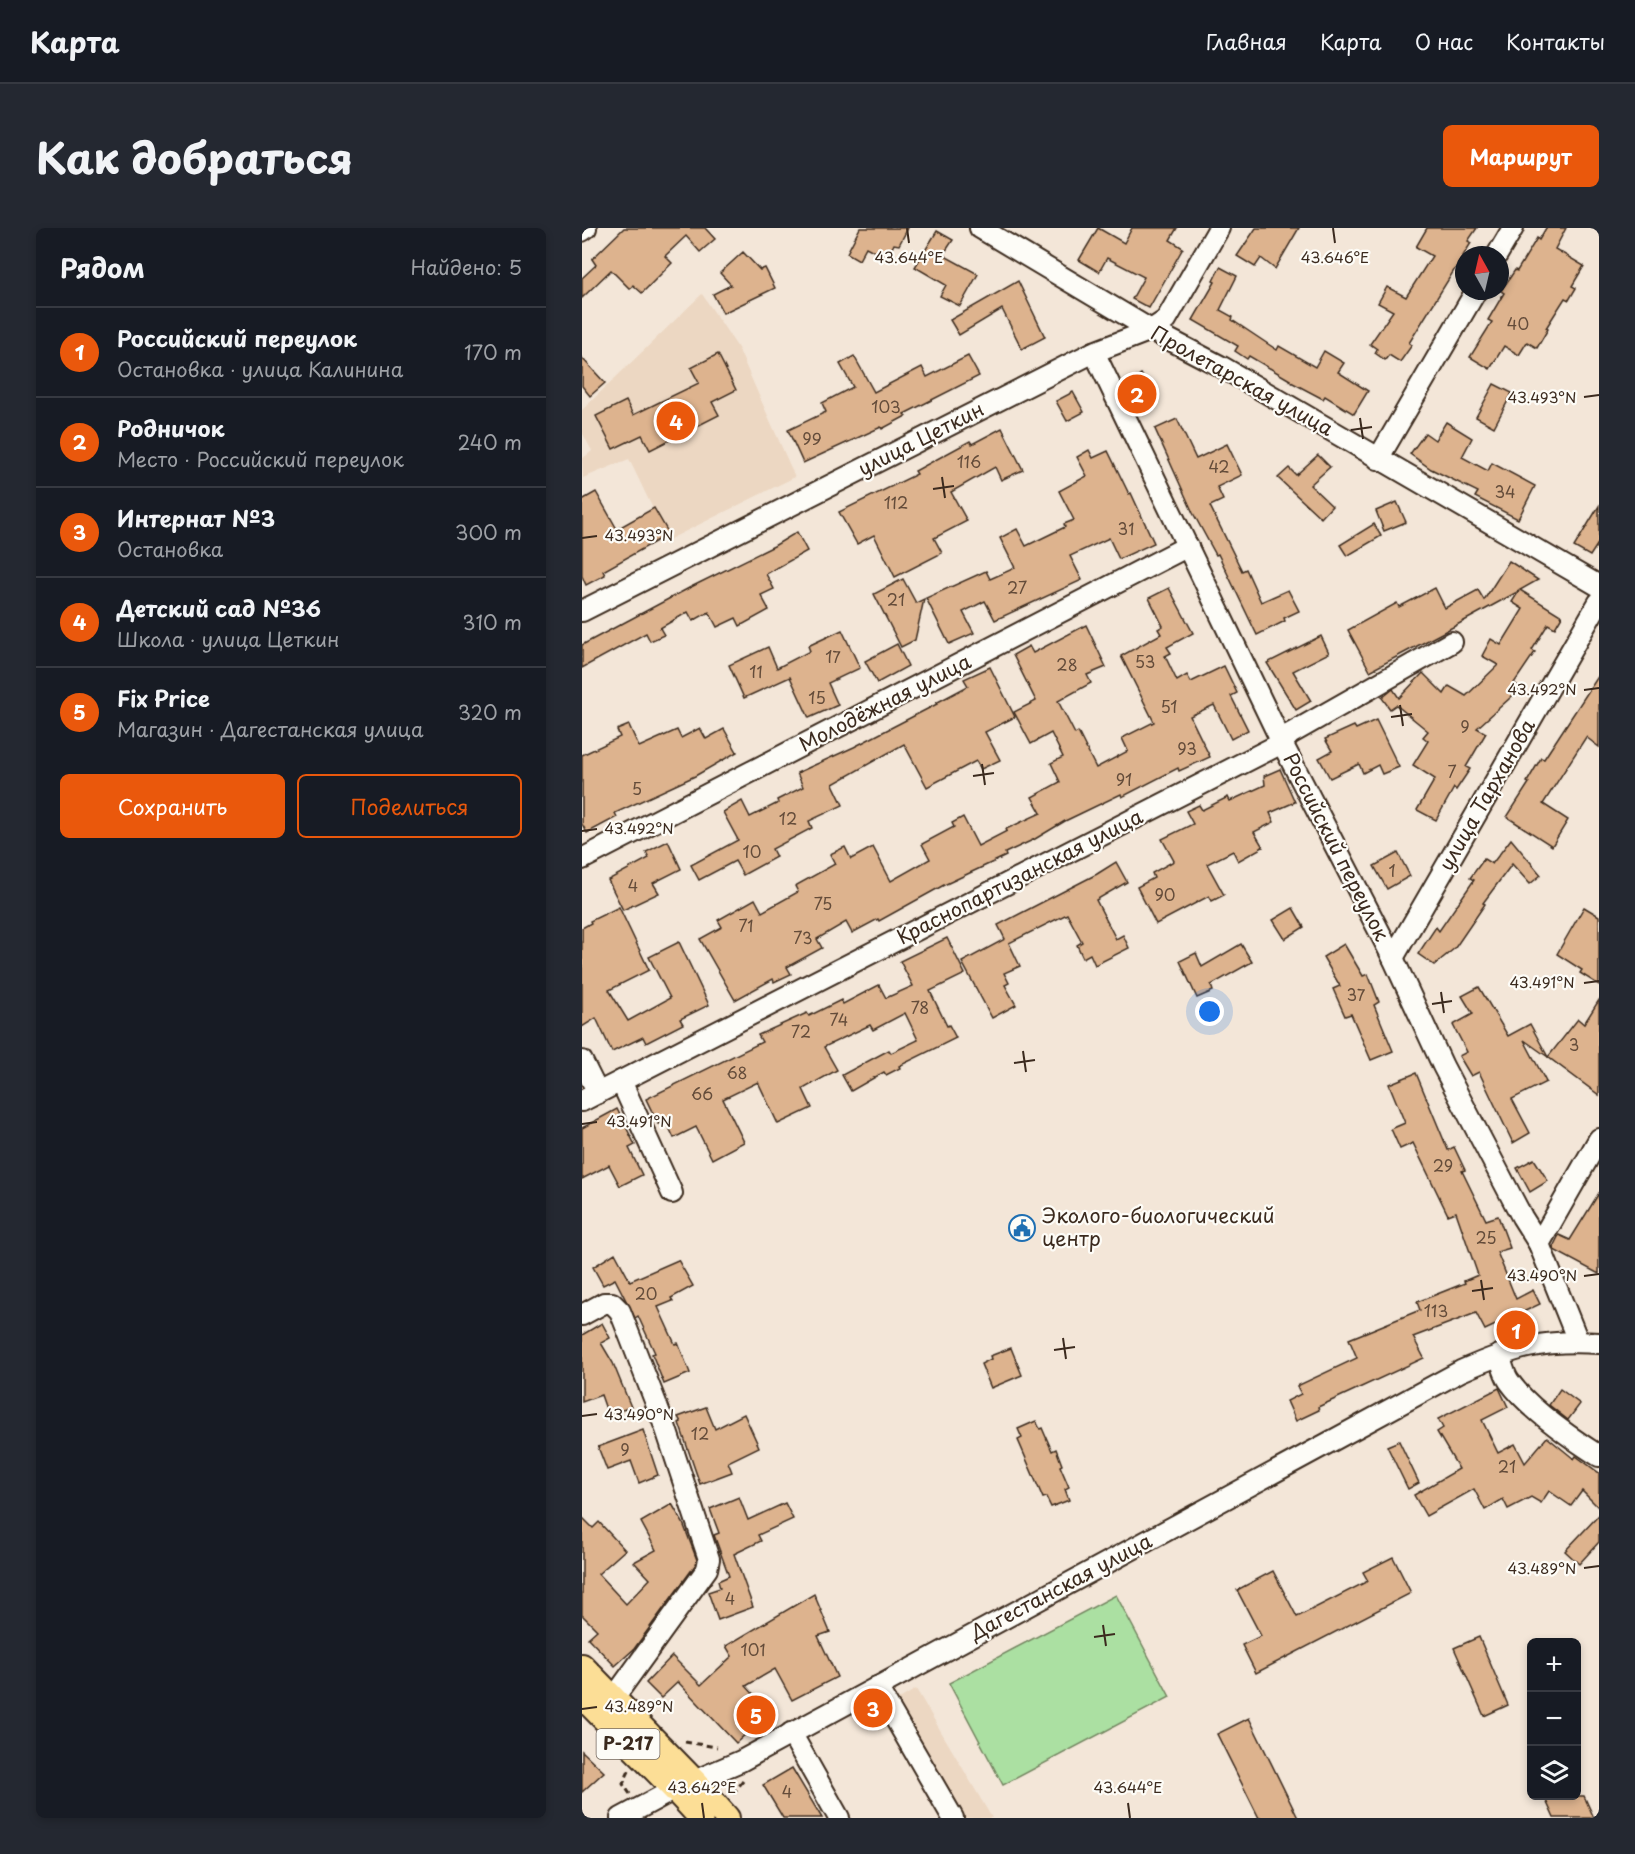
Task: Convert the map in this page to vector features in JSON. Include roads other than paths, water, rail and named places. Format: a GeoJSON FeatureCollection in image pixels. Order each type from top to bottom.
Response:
{"type":"FeatureCollection","features":[{"type":"Feature","properties":{"kind":"main road","name":"Р-217"},"geometry":{"type":"LineString","coordinates":[[582,1666],[613,1699],[685,1786],[701,1818]]}},
{"type":"Feature","properties":{"kind":"main road","name":"Р-217"},"geometry":{"type":"LineString","coordinates":[[582,1696],[636,1752],[685,1786],[728,1808]]}},
{"type":"Feature","properties":{"kind":"street"},"geometry":{"type":"LineString","coordinates":[[582,231],[585,228]]}},
{"type":"Feature","properties":{"kind":"street","name":"Пролетарская улица"},"geometry":{"type":"LineString","coordinates":[[980,228],[1151,330],[1222,367],[1599,586]]}},
{"type":"Feature","properties":{"kind":"street","name":"улица Цеткин"},"geometry":{"type":"LineString","coordinates":[[582,611],[1094,352],[1151,330],[1166,320],[1219,228]]}},
{"type":"Feature","properties":{"kind":"street"},"geometry":{"type":"LineString","coordinates":[[1502,246],[1513,228]]}},
{"type":"Feature","properties":{"kind":"street"},"geometry":{"type":"LineString","coordinates":[[1378,459],[1471,300]]}},
{"type":"Feature","properties":{"kind":"street","name":"Российский переулок"},"geometry":{"type":"LineString","coordinates":[[1094,352],[1282,744],[1393,958],[1443,1066],[1522,1217],[1539,1244],[1578,1341]]}},
{"type":"Feature","properties":{"kind":"street","name":"Молодёжная улица"},"geometry":{"type":"LineString","coordinates":[[582,859],[1188,546]]}},
{"type":"Feature","properties":{"kind":"street","name":"улица Тарханова"},"geometry":{"type":"LineString","coordinates":[[1393,958],[1599,602]]}},
{"type":"Feature","properties":{"kind":"street","name":"Краснопартизанская улица"},"geometry":{"type":"LineString","coordinates":[[590,1097],[1282,744],[1290,734],[1452,642]]}},
{"type":"Feature","properties":{"kind":"street"},"geometry":{"type":"LineString","coordinates":[[582,1061],[590,1097]]}},
{"type":"Feature","properties":{"kind":"street"},"geometry":{"type":"LineString","coordinates":[[621,1081],[672,1193]]}},
{"type":"Feature","properties":{"kind":"street"},"geometry":{"type":"LineString","coordinates":[[1539,1244],[1599,1140]]}},
{"type":"Feature","properties":{"kind":"street"},"geometry":{"type":"LineString","coordinates":[[582,1315],[604,1303],[612,1303],[620,1311],[666,1429],[709,1559],[707,1569],[613,1699]]}},
{"type":"Feature","properties":{"kind":"street","name":"Дагестанская улица"},"geometry":{"type":"LineString","coordinates":[[621,1818],[741,1761],[1461,1371],[1520,1348],[1558,1341],[1599,1343]]}},
{"type":"Feature","properties":{"kind":"street"},"geometry":{"type":"LineString","coordinates":[[1499,1355],[1508,1380],[1529,1402],[1599,1456]]}},
{"type":"Feature","properties":{"kind":"street"},"geometry":{"type":"LineString","coordinates":[[877,1687],[953,1818]]}},
{"type":"Feature","properties":{"kind":"street"},"geometry":{"type":"LineString","coordinates":[[791,1733],[839,1818]]}},
{"type":"Feature","properties":{"kind":"place","name":"Родничок"},"geometry":{"type":"Point","coordinates":[1137,394]}},
{"type":"Feature","properties":{"kind":"place","name":"Детский сад №36"},"geometry":{"type":"Point","coordinates":[676,421]}},
{"type":"Feature","properties":{"kind":"place","name":"Эколого-биологический центр"},"geometry":{"type":"Point","coordinates":[1022,1228]}},
{"type":"Feature","properties":{"kind":"place","name":"Российский переулок"},"geometry":{"type":"Point","coordinates":[1516,1330]}},
{"type":"Feature","properties":{"kind":"place","name":"Интернат №3"},"geometry":{"type":"Point","coordinates":[873,1708]}},
{"type":"Feature","properties":{"kind":"place","name":"Fix Price"},"geometry":{"type":"Point","coordinates":[756,1715]}}]}
